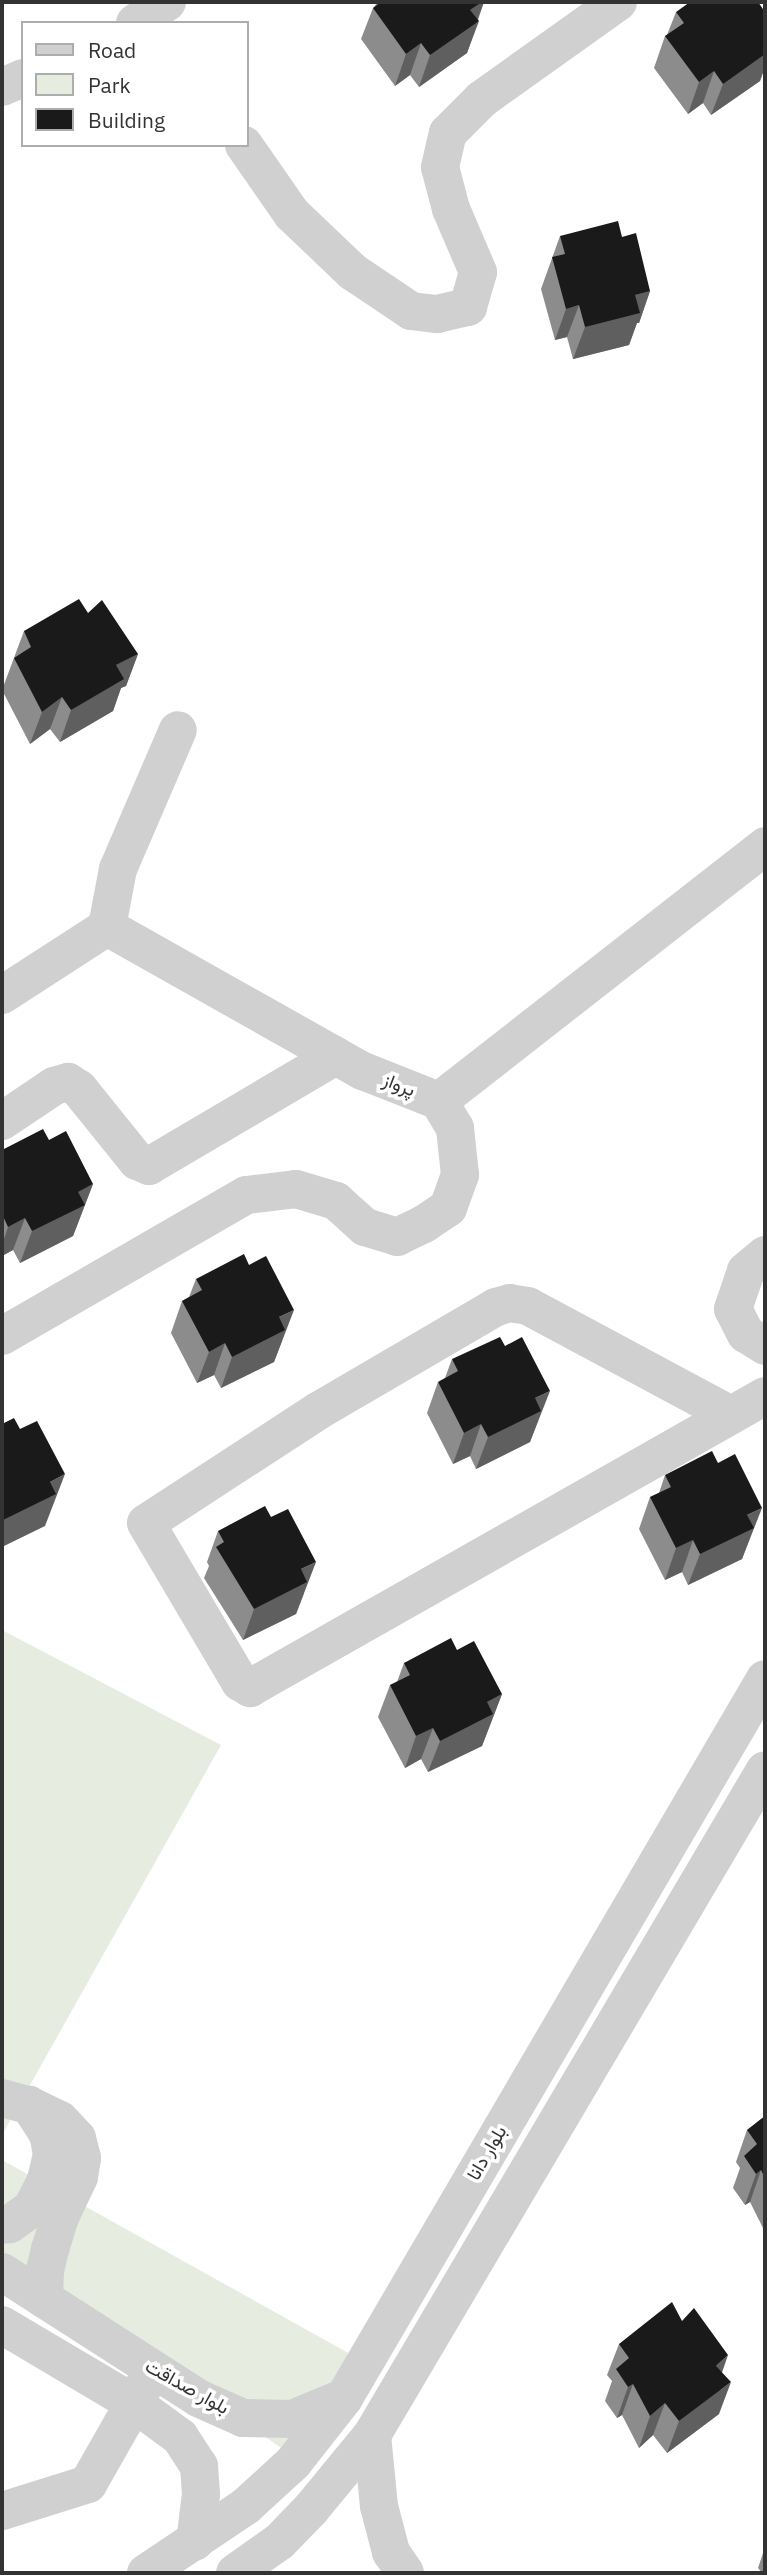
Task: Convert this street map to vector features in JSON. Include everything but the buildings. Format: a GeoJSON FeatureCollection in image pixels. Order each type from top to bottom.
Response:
{"type":"FeatureCollection","features":[{"type":"Feature","properties":{"kind":"street"},"geometry":{"type":"LineString","coordinates":[[138,21],[167,2]]}},
{"type":"Feature","properties":{"kind":"street"},"geometry":{"type":"LineString","coordinates":[[245,147],[292,214],[353,272],[411,310],[437,314],[468,307],[478,272],[450,209],[440,167],[447,132],[482,99],[618,2]]}},
{"type":"Feature","properties":{"kind":"street"},"geometry":{"type":"LineString","coordinates":[[2,87],[21,79]]}},
{"type":"Feature","properties":{"kind":"street"},"geometry":{"type":"LineString","coordinates":[[2,995],[107,927],[118,869],[178,730]]}},
{"type":"Feature","properties":{"kind":"street","name":"پرواز"},"geometry":{"type":"LineString","coordinates":[[107,927],[363,1071],[439,1101],[765,846]]}},
{"type":"Feature","properties":{"kind":"street"},"geometry":{"type":"LineString","coordinates":[[2,1121],[54,1086],[68,1082],[79,1089],[137,1161],[149,1166],[336,1056]]}},
{"type":"Feature","properties":{"kind":"street"},"geometry":{"type":"LineString","coordinates":[[2,1335],[246,1195],[296,1189],[336,1201],[365,1227],[397,1237],[425,1223],[448,1208],[460,1175],[455,1128],[439,1101]]}},
{"type":"Feature","properties":{"kind":"street"},"geometry":{"type":"LineString","coordinates":[[765,1255],[746,1271],[733,1309],[746,1334],[765,1346]]}},
{"type":"Feature","properties":{"kind":"street"},"geometry":{"type":"LineString","coordinates":[[731,1415],[528,1306],[510,1303],[496,1307],[318,1411],[146,1524],[240,1682],[250,1688],[765,1396]]}},
{"type":"Feature","properties":{"kind":"street","name":"بلوار دانا"},"geometry":{"type":"LineString","coordinates":[[146,2573],[246,2506],[293,2463],[344,2398],[765,1679]]}},
{"type":"Feature","properties":{"kind":"street"},"geometry":{"type":"LineString","coordinates":[[235,2573],[288,2533],[372,2435],[765,1770]]}},
{"type":"Feature","properties":{"kind":"street"},"geometry":{"type":"LineString","coordinates":[[2,2225],[10,2224],[32,2208],[46,2180],[52,2154],[48,2134],[15,2101]]}},
{"type":"Feature","properties":{"kind":"street"},"geometry":{"type":"LineString","coordinates":[[15,2101],[60,2120],[77,2138],[82,2158],[79,2177],[60,2217],[50,2249],[44,2299]]}},
{"type":"Feature","properties":{"kind":"street","name":"بلوار صداقت"},"geometry":{"type":"LineString","coordinates":[[2,2272],[198,2398],[243,2418],[292,2419],[344,2398]]}},
{"type":"Feature","properties":{"kind":"street","name":"بلوار صداقت"},"geometry":{"type":"LineString","coordinates":[[2,2325],[135,2404],[180,2437],[198,2466],[201,2494],[195,2542]]}},
{"type":"Feature","properties":{"kind":"street"},"geometry":{"type":"LineString","coordinates":[[2,2511],[88,2484],[135,2404],[151,2369]]}},
{"type":"Feature","properties":{"kind":"street"},"geometry":{"type":"LineString","coordinates":[[372,2435],[379,2506],[391,2552],[405,2573]]}},
{"type":"Feature","properties":{"kind":"green space"},"geometry":{"type":"Polygon","coordinates":[[[2,1630],[221,1745],[2,2135],[2,1630]]]}},
{"type":"Feature","properties":{"kind":"green space"},"geometry":{"type":"Polygon","coordinates":[[[2,2160],[368,2364],[305,2464],[2,2259],[2,2160]]]}}]}
